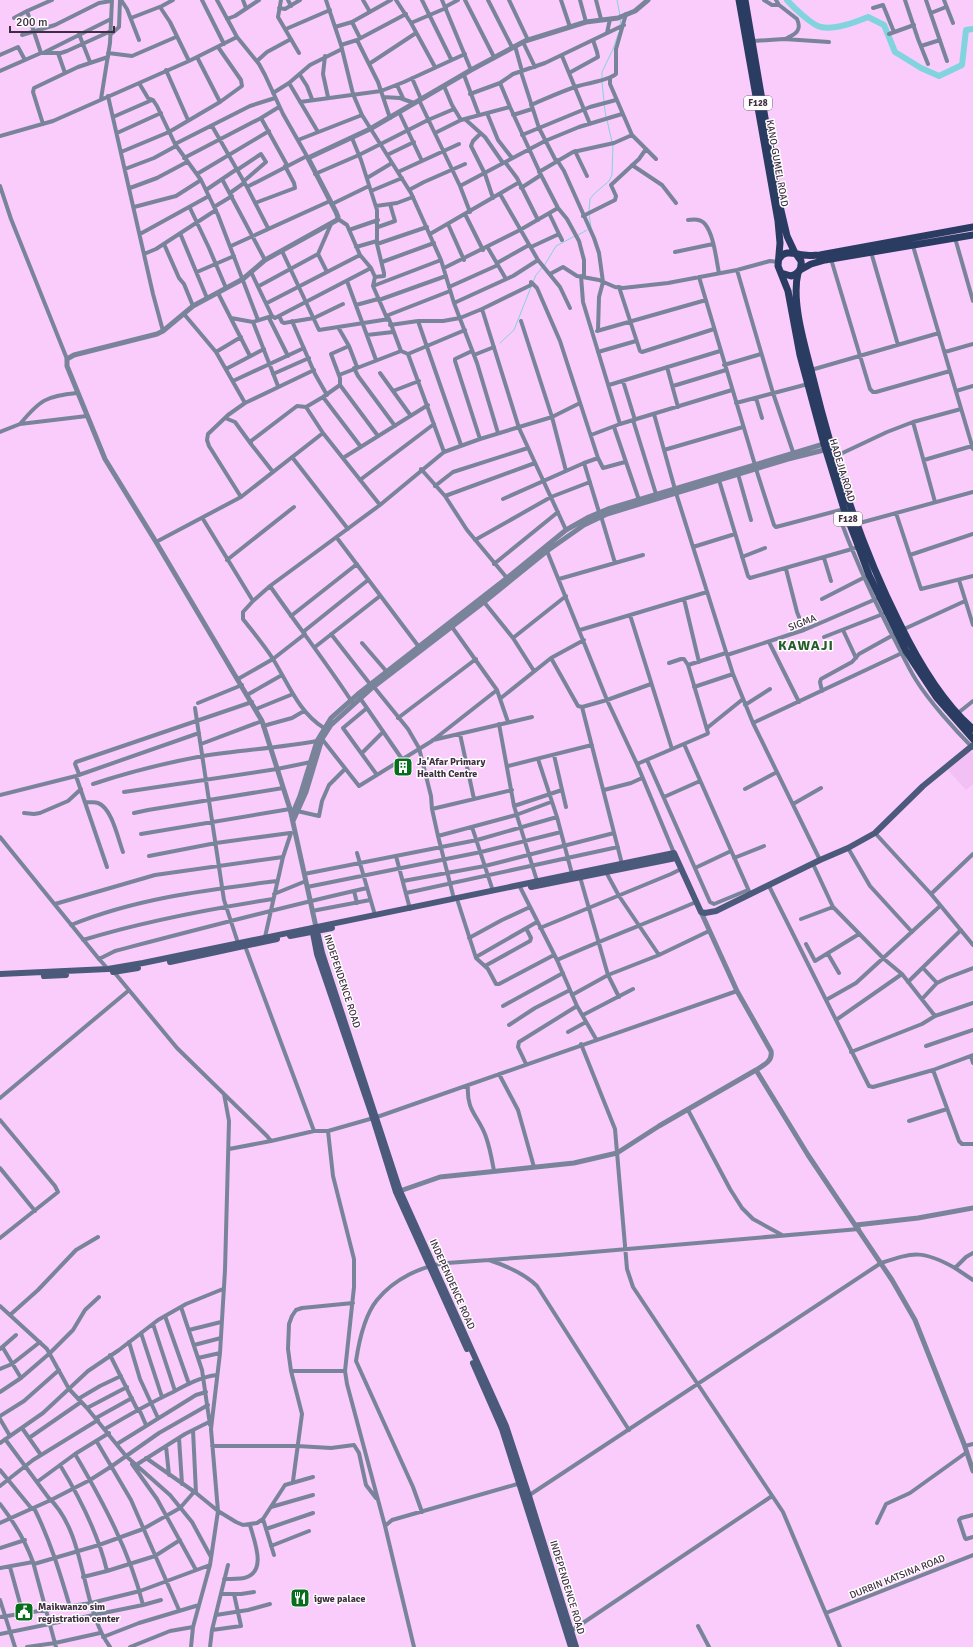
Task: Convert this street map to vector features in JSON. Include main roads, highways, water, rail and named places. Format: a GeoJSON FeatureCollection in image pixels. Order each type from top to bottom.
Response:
{"type":"FeatureCollection","features":[{"type":"Feature","properties":{"kind":"main road","name":"KANO-GUMEL ROAD"},"geometry":{"type":"LineString","coordinates":[[739,0],[787,236],[795,253]]}},
{"type":"Feature","properties":{"kind":"main road","name":"KANO-GUMEL ROAD"},"geometry":{"type":"LineString","coordinates":[[745,0],[753,41],[756,78],[778,221],[780,242],[778,261]]}},
{"type":"Feature","properties":{"kind":"main road"},"geometry":{"type":"LineString","coordinates":[[778,261],[783,254],[787,252],[820,255],[973,227]]}},
{"type":"Feature","properties":{"kind":"main road"},"geometry":{"type":"LineString","coordinates":[[781,273],[788,276],[799,272],[811,264],[831,259],[973,235]]}},
{"type":"Feature","properties":{"kind":"main road","name":"F128"},"geometry":{"type":"LineString","coordinates":[[795,253],[802,261],[799,272]]}},
{"type":"Feature","properties":{"kind":"main road","name":"F128"},"geometry":{"type":"LineString","coordinates":[[778,261],[779,270],[781,273]]}},
{"type":"Feature","properties":{"kind":"main road","name":"HADEJIA ROAD"},"geometry":{"type":"LineString","coordinates":[[799,272],[795,293],[805,348],[828,446],[840,510],[858,547],[866,577],[884,613],[897,633],[958,713],[973,729]]}},
{"type":"Feature","properties":{"kind":"main road","name":"HADEJIA ROAD"},"geometry":{"type":"LineString","coordinates":[[781,273],[788,291],[800,355],[828,446],[834,457],[856,524],[882,589],[904,653],[972,745]]}},
{"type":"Feature","properties":{"kind":"main road"},"geometry":{"type":"LineString","coordinates":[[675,855],[701,912],[705,913],[716,911],[750,892],[769,886],[820,860],[848,848],[875,833],[923,786],[972,745]]}},
{"type":"Feature","properties":{"kind":"main road"},"geometry":{"type":"LineString","coordinates":[[3,976],[114,972],[266,937],[314,930],[520,887],[537,881],[675,855]]}},
{"type":"Feature","properties":{"kind":"main road"},"geometry":{"type":"LineString","coordinates":[[3,976],[108,969],[245,946],[375,915],[456,901],[493,891],[606,872],[675,855]]}},
{"type":"Feature","properties":{"kind":"main road","name":"INDEPENDENCE ROAD"},"geometry":{"type":"LineString","coordinates":[[314,930],[317,954],[375,1118],[398,1191],[432,1265],[502,1429],[522,1482],[576,1647]]}},
{"type":"Feature","properties":{"kind":"main road","name":"INDEPENDENCE ROAD"},"geometry":{"type":"LineString","coordinates":[[527,1497],[571,1647]]}},
{"type":"Feature","properties":{"kind":"waterway"},"geometry":{"type":"LineString","coordinates":[[617,0],[620,15]]}},
{"type":"Feature","properties":{"kind":"waterway"},"geometry":{"type":"LineString","coordinates":[[787,0],[808,20],[821,27],[826,28],[838,26],[868,17],[884,25],[895,52],[921,68],[939,76],[962,65],[966,30],[973,29]]}},
{"type":"Feature","properties":{"kind":"waterway"},"geometry":{"type":"LineString","coordinates":[[620,25],[621,18]]}},
{"type":"Feature","properties":{"kind":"waterway"},"geometry":{"type":"LineString","coordinates":[[602,79],[602,72],[619,32]]}},
{"type":"Feature","properties":{"kind":"waterway"},"geometry":{"type":"LineString","coordinates":[[602,82],[604,101]]}},
{"type":"Feature","properties":{"kind":"waterway"},"geometry":{"type":"LineString","coordinates":[[604,104],[606,117]]}},
{"type":"Feature","properties":{"kind":"waterway"},"geometry":{"type":"LineString","coordinates":[[607,120],[612,142]]}},
{"type":"Feature","properties":{"kind":"waterway"},"geometry":{"type":"LineString","coordinates":[[589,211],[590,199],[609,181],[612,175],[613,145]]}},
{"type":"Feature","properties":{"kind":"waterway"},"geometry":{"type":"LineString","coordinates":[[589,214],[591,227]]}},
{"type":"Feature","properties":{"kind":"waterway"},"geometry":{"type":"LineString","coordinates":[[578,235],[587,230]]}},
{"type":"Feature","properties":{"kind":"waterway"},"geometry":{"type":"LineString","coordinates":[[544,266],[556,246],[575,236]]}},
{"type":"Feature","properties":{"kind":"waterway"},"geometry":{"type":"LineString","coordinates":[[533,282],[536,275],[542,268]]}},
{"type":"Feature","properties":{"kind":"waterway"},"geometry":{"type":"LineString","coordinates":[[500,343],[514,330],[531,287]]}},
{"type":"Feature","properties":{"kind":"place","name":"Ja'Afar Primary Health Centre"},"geometry":{"type":"Point","coordinates":[403,767]}},
{"type":"Feature","properties":{"kind":"place","name":"igwe palace"},"geometry":{"type":"Point","coordinates":[300,1598]}},
{"type":"Feature","properties":{"kind":"place","name":"Maikwanzo sim registration center"},"geometry":{"type":"Point","coordinates":[24,1612]}},
{"type":"Feature","properties":{"kind":"district","name":"KAWAJI"},"geometry":{"type":"Point","coordinates":[806,645]}}]}
